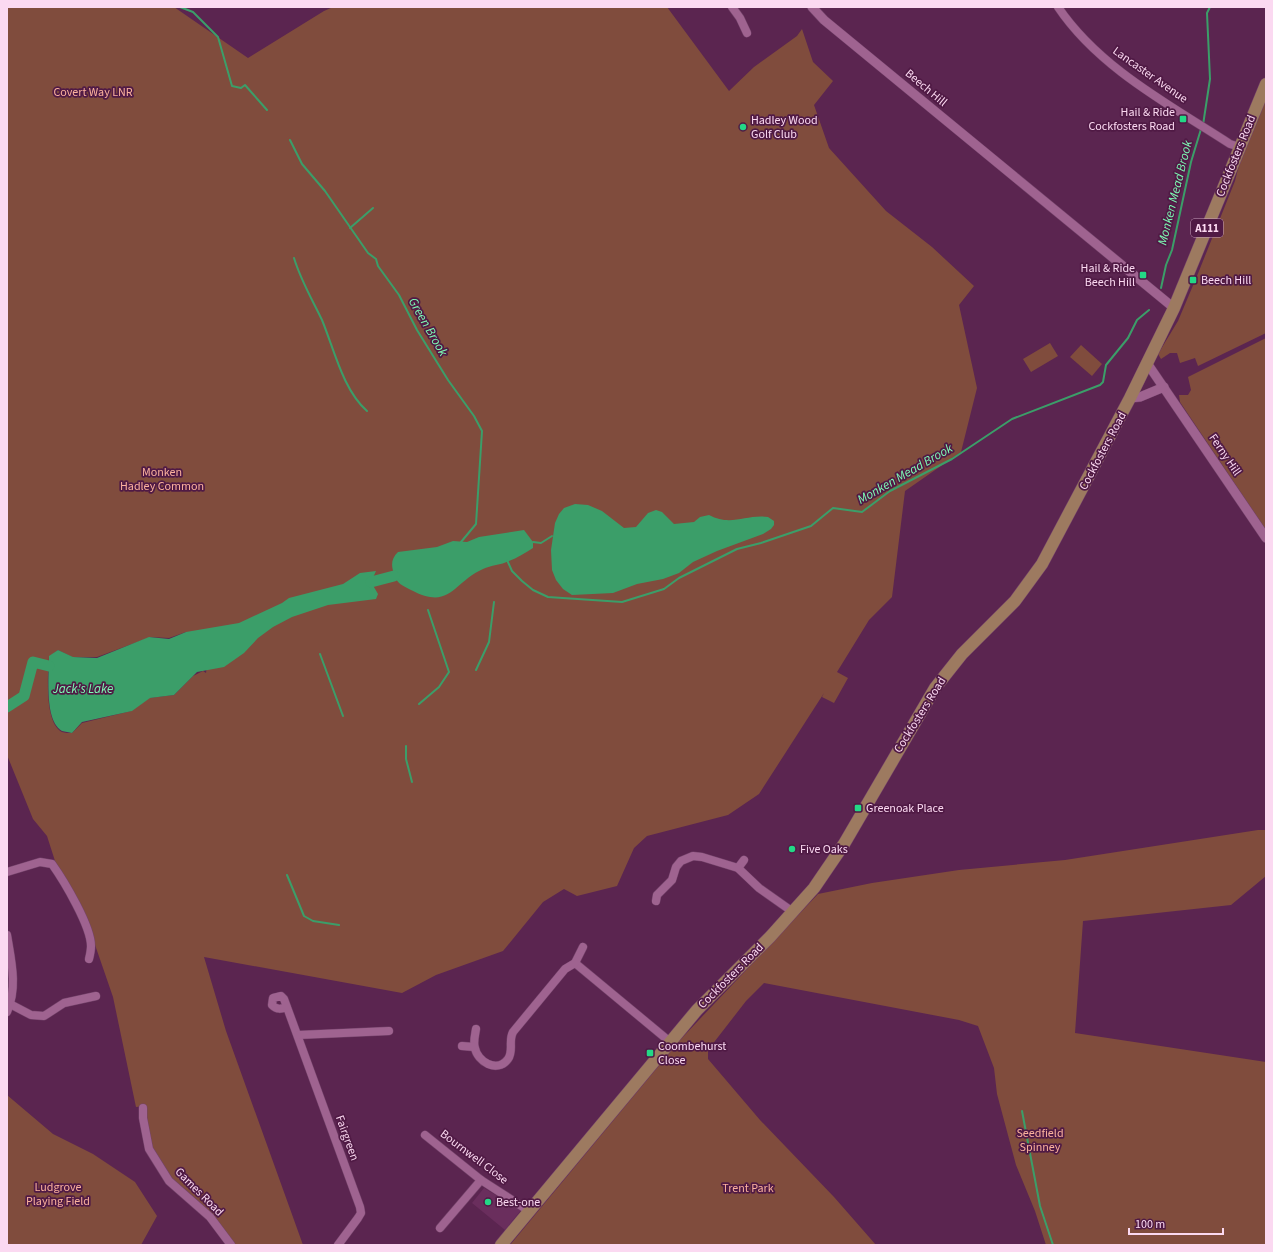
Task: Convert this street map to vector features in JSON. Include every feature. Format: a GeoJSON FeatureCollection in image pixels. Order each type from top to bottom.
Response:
{"type":"FeatureCollection","features":[{"type":"Feature","properties":{"kind":"main road","name":"Cockfosters Road"},"geometry":{"type":"LineString","coordinates":[[500,1245],[697,1010],[793,912],[814,888],[844,844],[935,688],[962,654],[1014,601],[1042,564],[1130,398],[1174,308],[1266,84]]}},
{"type":"Feature","properties":{"kind":"street"},"geometry":{"type":"LineString","coordinates":[[732,7],[740,18],[747,33]]}},
{"type":"Feature","properties":{"kind":"street","name":"Beech Hill"},"geometry":{"type":"LineString","coordinates":[[812,7],[835,29],[1174,308]]}},
{"type":"Feature","properties":{"kind":"street","name":"Lancaster Avenue"},"geometry":{"type":"LineString","coordinates":[[1058,7],[1073,27],[1104,58],[1208,130],[1230,144],[1240,147]]}},
{"type":"Feature","properties":{"kind":"street","name":"Ferny Hill"},"geometry":{"type":"LineString","coordinates":[[1147,363],[1266,538]]}},
{"type":"Feature","properties":{"kind":"street"},"geometry":{"type":"LineString","coordinates":[[1130,398],[1140,397],[1164,387]]}},
{"type":"Feature","properties":{"kind":"street"},"geometry":{"type":"LineString","coordinates":[[656,901],[658,895],[672,880],[676,867],[686,858],[702,857],[738,868],[759,888],[793,912]]}},
{"type":"Feature","properties":{"kind":"street"},"geometry":{"type":"LineString","coordinates":[[738,868],[744,860]]}},
{"type":"Feature","properties":{"kind":"street"},"geometry":{"type":"LineString","coordinates":[[7,872],[40,862],[52,864],[64,882],[87,930],[91,946],[89,959]]}},
{"type":"Feature","properties":{"kind":"street"},"geometry":{"type":"LineString","coordinates":[[7,935],[14,979],[9,1008],[31,1015],[44,1016],[64,1002],[96,996]]}},
{"type":"Feature","properties":{"kind":"street"},"geometry":{"type":"LineString","coordinates":[[476,1029],[474,1047],[480,1056],[491,1066],[504,1064],[511,1054],[510,1037],[513,1032],[565,969],[575,963],[583,947]]}},
{"type":"Feature","properties":{"kind":"street"},"geometry":{"type":"LineString","coordinates":[[575,963],[670,1041]]}},
{"type":"Feature","properties":{"kind":"street","name":"Fairgreen"},"geometry":{"type":"LineString","coordinates":[[287,1007],[360,1207],[361,1213],[338,1245]]}},
{"type":"Feature","properties":{"kind":"street"},"geometry":{"type":"LineString","coordinates":[[298,1035],[388,1031]]}},
{"type":"Feature","properties":{"kind":"street"},"geometry":{"type":"LineString","coordinates":[[462,1046],[474,1047]]}},
{"type":"Feature","properties":{"kind":"street","name":"Games Road"},"geometry":{"type":"LineString","coordinates":[[143,1108],[143,1118],[149,1149],[169,1181],[210,1217],[231,1245]]}},
{"type":"Feature","properties":{"kind":"street","name":"Bournwell Close"},"geometry":{"type":"LineString","coordinates":[[425,1134],[481,1180],[529,1211]]}},
{"type":"Feature","properties":{"kind":"street"},"geometry":{"type":"LineString","coordinates":[[440,1228],[481,1180]]}},
{"type":"Feature","properties":{"kind":"shaded area"},"geometry":{"type":"Polygon","coordinates":[[[484,1188],[521,1210],[505,1230],[472,1203],[484,1188]]]}},
{"type":"Feature","properties":{"kind":"green space"},"geometry":{"type":"Polygon","coordinates":[[[7,7],[174,7],[248,58],[324,11],[333,7],[667,7],[729,91],[754,67],[797,36],[802,29],[813,62],[833,81],[814,105],[829,148],[886,211],[932,247],[974,286],[959,305],[977,388],[961,452],[905,491],[892,597],[869,620],[837,672],[848,678],[834,703],[822,697],[824,693],[759,794],[728,815],[647,836],[634,848],[617,886],[577,896],[564,889],[543,902],[503,951],[436,975],[402,993],[204,957],[226,1031],[303,1245],[235,1245],[212,1215],[169,1178],[152,1148],[145,1106],[136,1107],[113,997],[83,910],[55,861],[47,836],[33,819],[7,755],[7,7]],[[186,632],[169,638],[151,637],[97,657],[72,657],[58,650],[49,657],[48,698],[52,719],[56,727],[62,732],[72,733],[82,723],[131,711],[149,698],[174,695],[193,676],[203,671],[206,673],[208,658],[186,632]]]}},
{"type":"Feature","properties":{"kind":"green space"},"geometry":{"type":"Polygon","coordinates":[[[1266,86],[1266,333],[1198,366],[1195,358],[1180,363],[1177,353],[1170,353],[1161,359],[1158,354],[1178,321],[1235,181],[1244,145],[1266,86]]]}},
{"type":"Feature","properties":{"kind":"green space"},"geometry":{"type":"Polygon","coordinates":[[[1266,338],[1266,530],[1180,402],[1179,395],[1188,395],[1191,390],[1188,377],[1266,338]]]}},
{"type":"Feature","properties":{"kind":"green space"},"geometry":{"type":"Polygon","coordinates":[[[1050,343],[1058,356],[1031,372],[1023,359],[1050,343]]]}},
{"type":"Feature","properties":{"kind":"green space"},"geometry":{"type":"Polygon","coordinates":[[[1081,345],[1102,364],[1092,376],[1070,357],[1081,345]]]}},
{"type":"Feature","properties":{"kind":"green space"},"geometry":{"type":"Polygon","coordinates":[[[1266,830],[1266,876],[1231,905],[1083,921],[1075,1033],[1266,1062],[1266,1245],[1046,1245],[1035,1211],[1016,1165],[997,1094],[994,1068],[978,1026],[959,1020],[764,983],[746,1001],[708,1050],[708,1059],[760,1120],[834,1197],[876,1245],[510,1245],[680,1040],[818,894],[872,883],[959,870],[1065,860],[1266,830]]]}},
{"type":"Feature","properties":{"kind":"green space","name":"Ludgrove Playing Field"},"geometry":{"type":"Polygon","coordinates":[[[7,1095],[53,1134],[93,1154],[135,1182],[157,1216],[141,1245],[7,1245],[7,1095]]]}},
{"type":"Feature","properties":{"kind":"water"},"geometry":{"type":"Polygon","coordinates":[[[575,504],[588,505],[602,511],[624,528],[636,527],[648,513],[656,510],[662,512],[674,524],[694,522],[700,517],[709,515],[724,520],[768,517],[774,521],[774,525],[763,534],[717,551],[693,562],[679,573],[663,579],[637,584],[613,593],[572,595],[563,589],[556,580],[552,570],[551,550],[555,523],[559,514],[564,508],[575,504]]]}},
{"type":"Feature","properties":{"kind":"water"},"geometry":{"type":"Polygon","coordinates":[[[524,530],[533,542],[533,548],[512,560],[483,569],[473,574],[451,592],[443,596],[424,596],[403,586],[398,582],[392,568],[392,562],[398,552],[437,547],[453,541],[467,542],[479,537],[524,530]]]}},
{"type":"Feature","properties":{"kind":"water","name":"Jack's Lake"},"geometry":{"type":"Polygon","coordinates":[[[376,571],[371,582],[378,594],[376,599],[328,605],[292,617],[273,627],[258,638],[244,653],[224,667],[197,672],[174,695],[150,698],[132,711],[82,722],[72,733],[62,731],[56,726],[52,718],[48,685],[49,656],[58,650],[73,657],[97,658],[149,637],[169,639],[186,632],[239,623],[282,603],[289,598],[343,584],[360,573],[376,571]]]}},
{"type":"Feature","properties":{"kind":"waterway","name":"Green Brook"},"geometry":{"type":"LineString","coordinates":[[180,7],[193,12],[218,37],[232,86],[241,88],[245,85],[267,110]]}},
{"type":"Feature","properties":{"kind":"waterway","name":"Monken Mead Brook"},"geometry":{"type":"LineString","coordinates":[[1203,125],[1210,79],[1207,13],[1210,7]]}},
{"type":"Feature","properties":{"kind":"waterway","name":"Monken Mead Brook"},"geometry":{"type":"LineString","coordinates":[[1161,288],[1166,265],[1172,250],[1191,162],[1201,129]]}},
{"type":"Feature","properties":{"kind":"waterway","name":"Green Brook"},"geometry":{"type":"LineString","coordinates":[[290,140],[302,164],[325,191],[368,253],[376,259],[378,266],[399,295],[417,330],[448,380],[474,416],[482,431],[476,524],[461,542]]}},
{"type":"Feature","properties":{"kind":"waterway"},"geometry":{"type":"LineString","coordinates":[[350,228],[373,208]]}},
{"type":"Feature","properties":{"kind":"waterway"},"geometry":{"type":"LineString","coordinates":[[294,258],[303,282],[322,320],[345,381],[367,411]]}},
{"type":"Feature","properties":{"kind":"waterway","name":"Monken Mead Brook"},"geometry":{"type":"LineString","coordinates":[[507,560],[512,571],[522,581],[533,590],[548,597],[622,602],[664,589],[679,578],[737,549],[761,543],[811,526],[833,508],[862,512],[890,491],[952,459],[1012,419],[1100,385],[1103,382],[1106,365],[1128,338],[1137,320],[1149,310]]}},
{"type":"Feature","properties":{"kind":"waterway"},"geometry":{"type":"LineString","coordinates":[[533,542],[541,543],[552,536]]}},
{"type":"Feature","properties":{"kind":"waterway"},"geometry":{"type":"LineString","coordinates":[[371,582],[394,576]]}},
{"type":"Feature","properties":{"kind":"waterway"},"geometry":{"type":"LineString","coordinates":[[476,670],[489,642],[494,602]]}},
{"type":"Feature","properties":{"kind":"waterway"},"geometry":{"type":"LineString","coordinates":[[419,704],[439,687],[449,672],[428,610]]}},
{"type":"Feature","properties":{"kind":"waterway"},"geometry":{"type":"LineString","coordinates":[[320,654],[343,716]]}},
{"type":"Feature","properties":{"kind":"waterway"},"geometry":{"type":"LineString","coordinates":[[7,707],[24,696],[33,662],[49,666]]}},
{"type":"Feature","properties":{"kind":"waterway"},"geometry":{"type":"LineString","coordinates":[[406,746],[406,759],[412,782]]}},
{"type":"Feature","properties":{"kind":"waterway"},"geometry":{"type":"LineString","coordinates":[[287,875],[304,916],[313,921],[339,925]]}},
{"type":"Feature","properties":{"kind":"waterway"},"geometry":{"type":"LineString","coordinates":[[1022,1111],[1040,1206],[1053,1245]]}},
{"type":"Feature","properties":{"kind":"place","name":"Hail & Ride Cockfosters Road"},"geometry":{"type":"Point","coordinates":[1183,119]}},
{"type":"Feature","properties":{"kind":"place","name":"Hadley Wood Golf Club"},"geometry":{"type":"Point","coordinates":[743,127]}},
{"type":"Feature","properties":{"kind":"place","name":"Hail & Ride Beech Hill"},"geometry":{"type":"Point","coordinates":[1143,275]}},
{"type":"Feature","properties":{"kind":"place","name":"Beech Hill"},"geometry":{"type":"Point","coordinates":[1193,280]}},
{"type":"Feature","properties":{"kind":"place","name":"Greenoak Place"},"geometry":{"type":"Point","coordinates":[858,808]}},
{"type":"Feature","properties":{"kind":"place","name":"Five Oaks"},"geometry":{"type":"Point","coordinates":[792,849]}},
{"type":"Feature","properties":{"kind":"place","name":"Coombehurst Close"},"geometry":{"type":"Point","coordinates":[650,1053]}},
{"type":"Feature","properties":{"kind":"place","name":"Best-one"},"geometry":{"type":"Point","coordinates":[488,1202]}},
{"type":"Feature","properties":{"kind":"park label","name":"Covert Way LNR"},"geometry":{"type":"Point","coordinates":[93,92]}},
{"type":"Feature","properties":{"kind":"park label","name":"Monken Hadley Common"},"geometry":{"type":"Point","coordinates":[162,479]}},
{"type":"Feature","properties":{"kind":"park label","name":"Seedfield Spinney"},"geometry":{"type":"Point","coordinates":[1040,1140]}},
{"type":"Feature","properties":{"kind":"park label","name":"Trent Park"},"geometry":{"type":"Point","coordinates":[748,1188]}}]}
